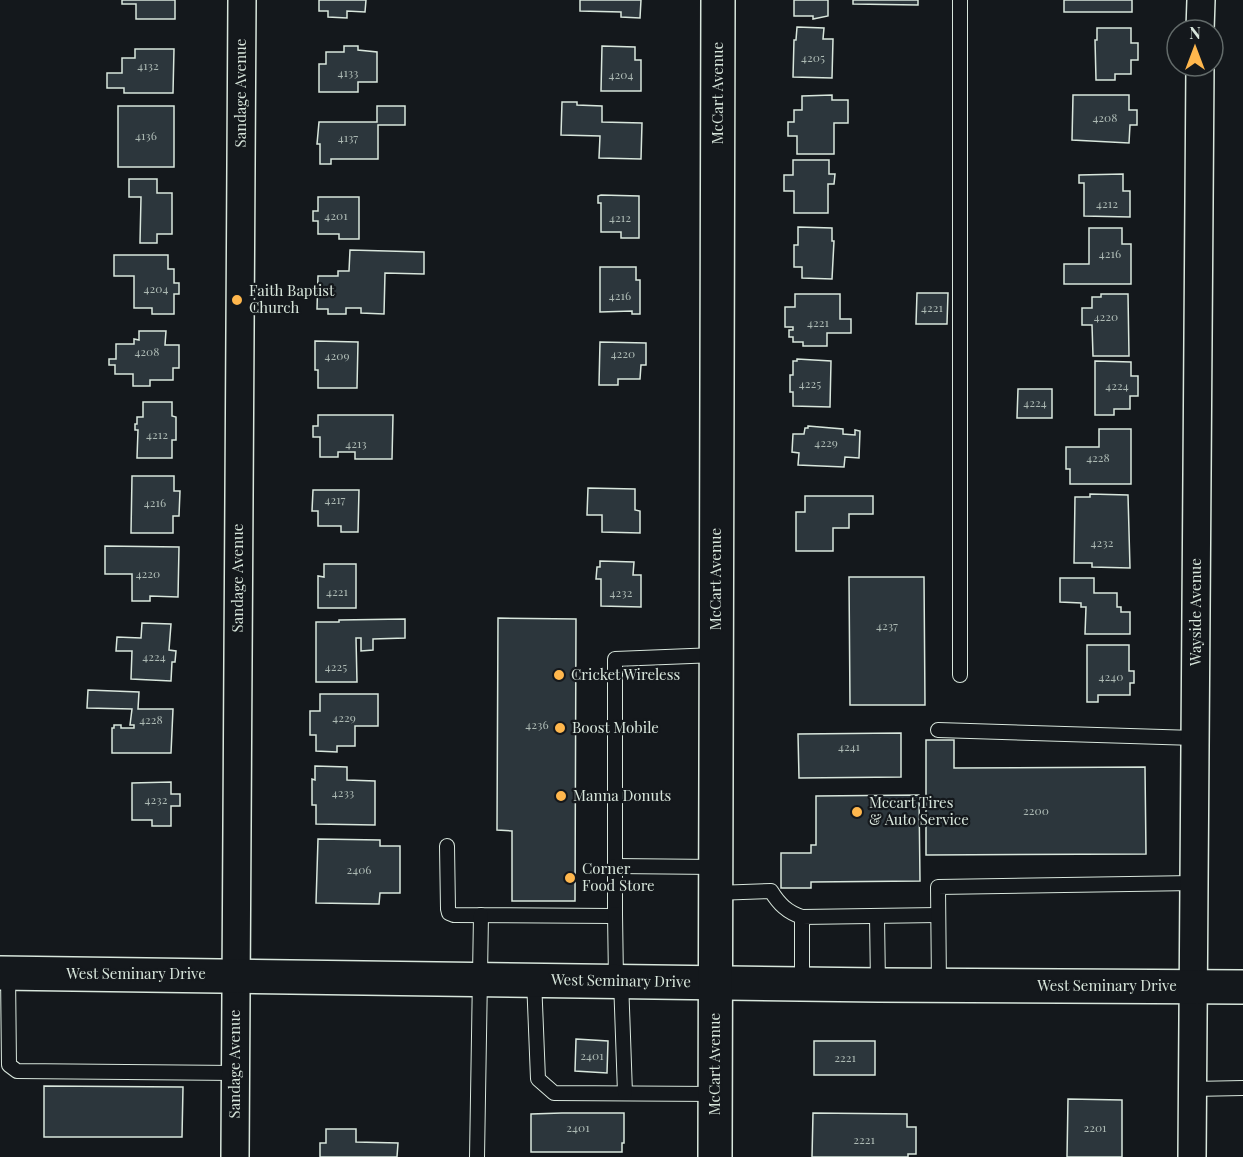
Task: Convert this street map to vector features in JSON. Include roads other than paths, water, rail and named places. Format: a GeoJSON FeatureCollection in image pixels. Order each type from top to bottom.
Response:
{"type":"FeatureCollection","features":[{"type":"Feature","properties":{"kind":"main road","name":"McCart Avenue"},"geometry":{"type":"LineString","coordinates":[[715,1157],[718,0]]}},
{"type":"Feature","properties":{"kind":"main road","name":"West Seminary Drive"},"geometry":{"type":"LineString","coordinates":[[4,973],[939,986],[1243,987]]}},
{"type":"Feature","properties":{"kind":"street","name":"Sandage Avenue"},"geometry":{"type":"LineString","coordinates":[[235,1157],[242,0]]}},
{"type":"Feature","properties":{"kind":"street"},"geometry":{"type":"LineString","coordinates":[[1200,18],[1201,0]]}},
{"type":"Feature","properties":{"kind":"street","name":"Wayside Avenue"},"geometry":{"type":"LineString","coordinates":[[1192,1157],[1200,78]]}},
{"type":"Feature","properties":{"kind":"lane"},"geometry":{"type":"LineString","coordinates":[[960,0],[960,675]]}},
{"type":"Feature","properties":{"kind":"lane"},"geometry":{"type":"LineString","coordinates":[[625,1093],[615,914],[615,659],[716,655]]}},
{"type":"Feature","properties":{"kind":"lane"},"geometry":{"type":"LineString","coordinates":[[938,730],[1195,738]]}},
{"type":"Feature","properties":{"kind":"lane"},"geometry":{"type":"LineString","coordinates":[[447,846],[449,914],[611,916],[615,914]]}},
{"type":"Feature","properties":{"kind":"lane"},"geometry":{"type":"LineString","coordinates":[[615,866],[715,880],[771,891],[778,902],[790,912],[802,917],[938,915]]}},
{"type":"Feature","properties":{"kind":"lane"},"geometry":{"type":"LineString","coordinates":[[939,986],[938,887],[1194,883]]}},
{"type":"Feature","properties":{"kind":"lane"},"geometry":{"type":"LineString","coordinates":[[477,1157],[481,915]]}},
{"type":"Feature","properties":{"kind":"lane"},"geometry":{"type":"LineString","coordinates":[[877,916],[878,985]]}},
{"type":"Feature","properties":{"kind":"lane"},"geometry":{"type":"LineString","coordinates":[[802,917],[802,984]]}},
{"type":"Feature","properties":{"kind":"lane"},"geometry":{"type":"LineString","coordinates":[[4,973],[9,1065],[16,1071],[235,1073]]}},
{"type":"Feature","properties":{"kind":"lane"},"geometry":{"type":"LineString","coordinates":[[534,979],[538,1078],[554,1093],[715,1094]]}},
{"type":"Feature","properties":{"kind":"lane"},"geometry":{"type":"LineString","coordinates":[[1192,1089],[1243,1088]]}},
{"type":"Feature","properties":{"kind":"place","name":"Faith Baptist Church"},"geometry":{"type":"Point","coordinates":[237,300]}},
{"type":"Feature","properties":{"kind":"place","name":"Cricket Wireless"},"geometry":{"type":"Point","coordinates":[559,675]}},
{"type":"Feature","properties":{"kind":"place","name":"Boost Mobile"},"geometry":{"type":"Point","coordinates":[560,728]}},
{"type":"Feature","properties":{"kind":"place","name":"Manna Donuts"},"geometry":{"type":"Point","coordinates":[561,796]}},
{"type":"Feature","properties":{"kind":"place","name":"Mccart Tires & Auto Service"},"geometry":{"type":"Point","coordinates":[857,812]}},
{"type":"Feature","properties":{"kind":"place","name":"Corner Food Store"},"geometry":{"type":"Point","coordinates":[570,878]}}]}
